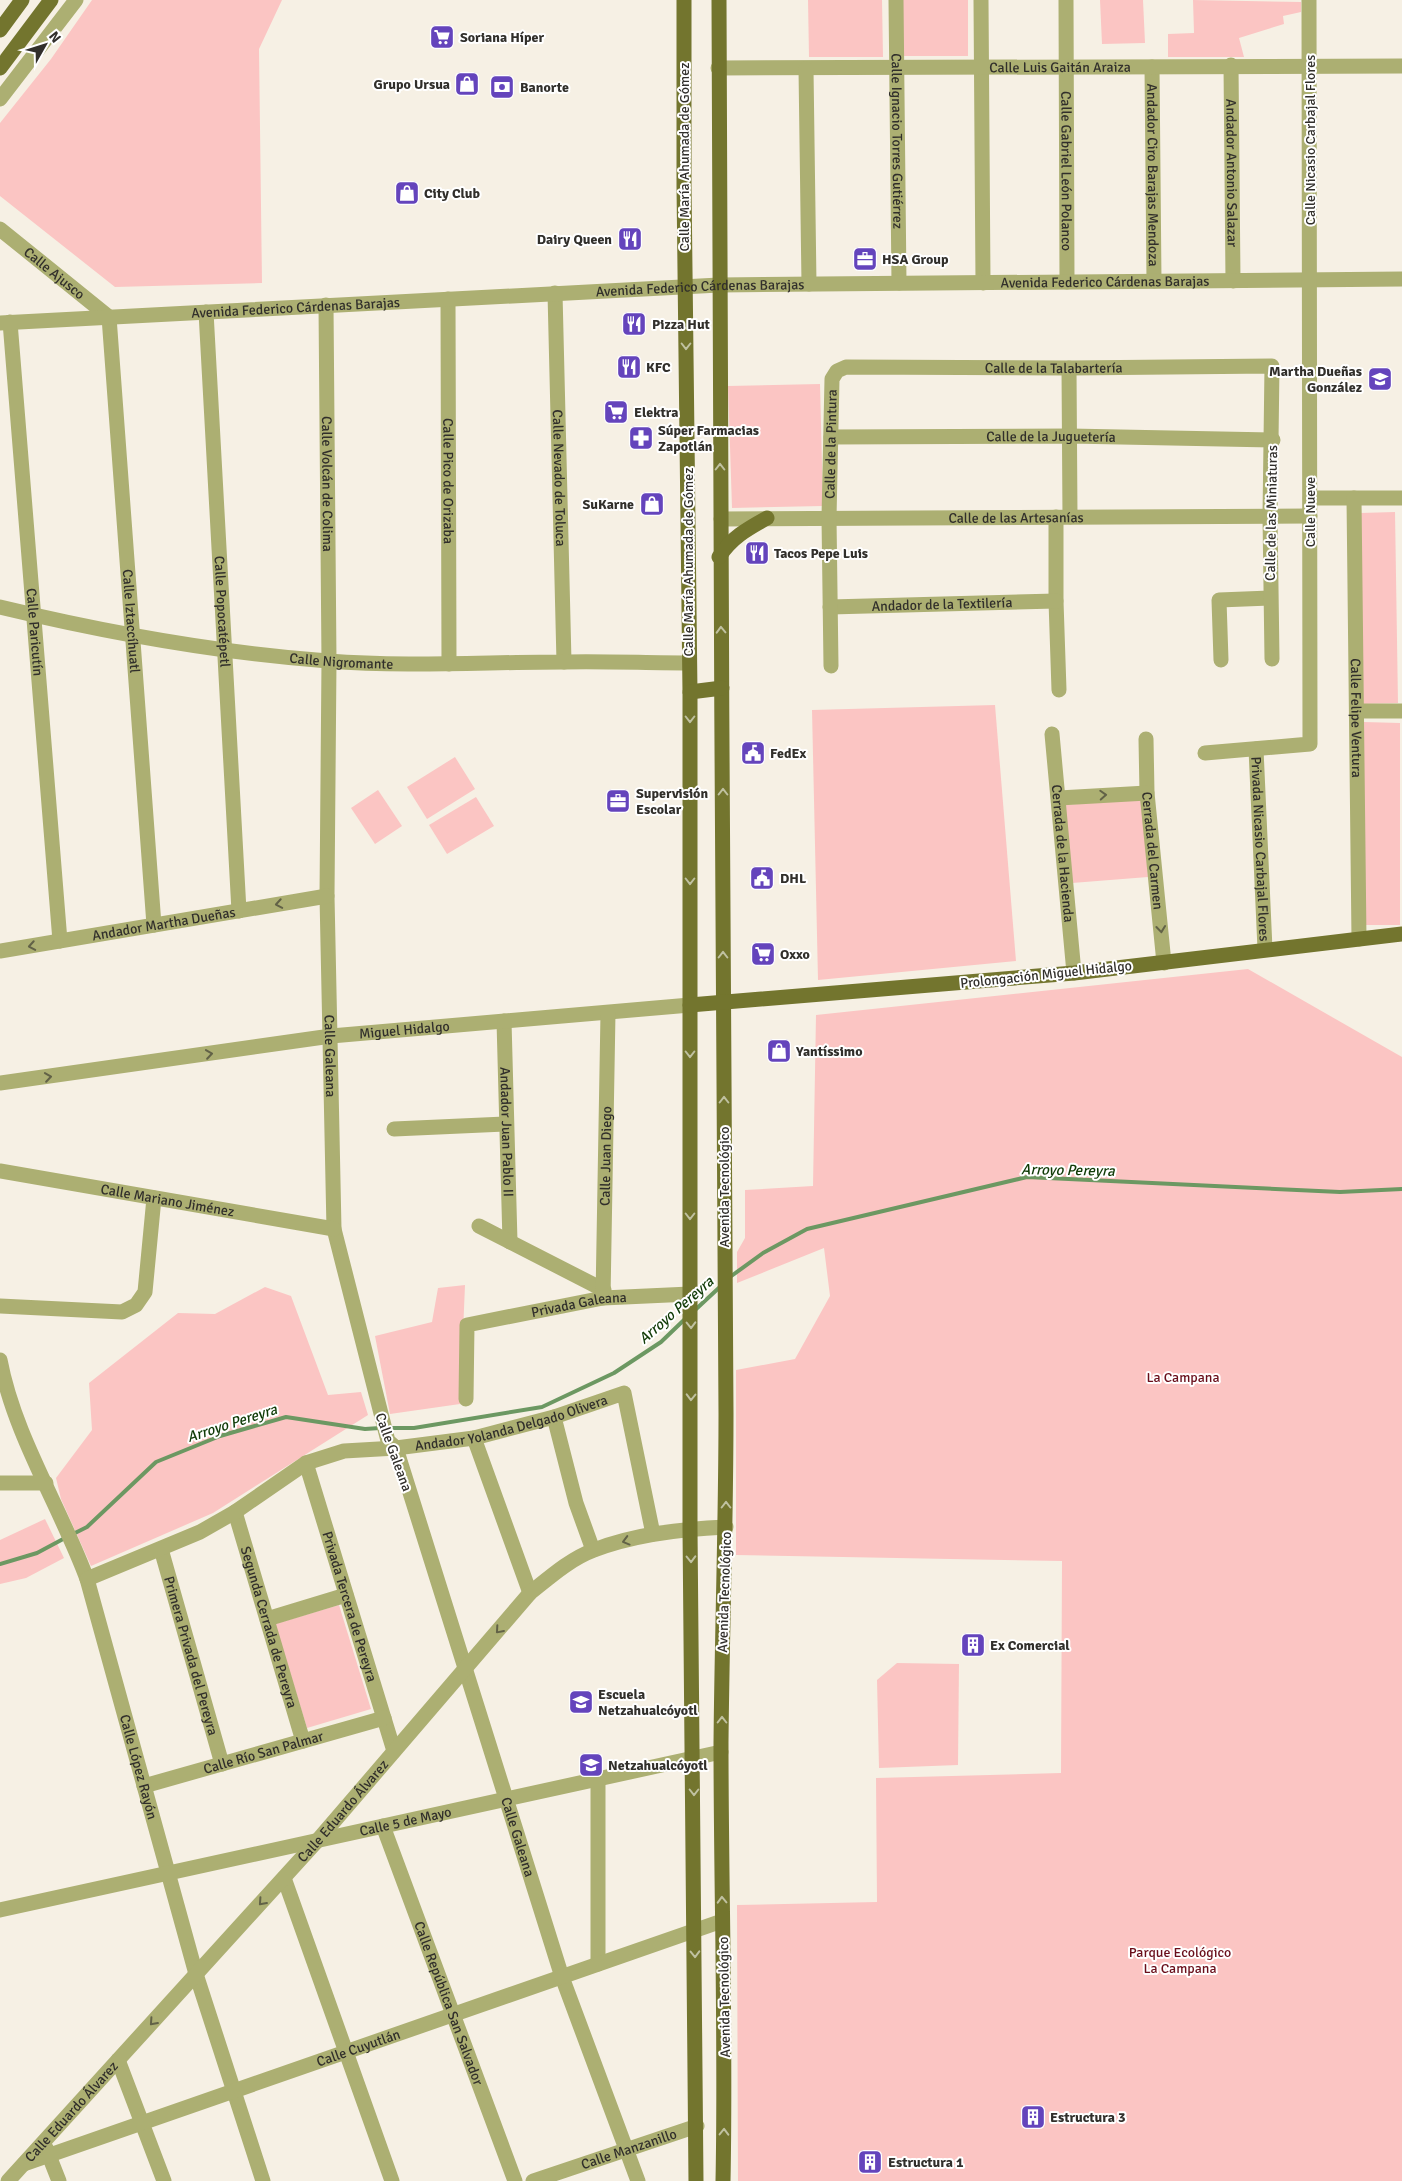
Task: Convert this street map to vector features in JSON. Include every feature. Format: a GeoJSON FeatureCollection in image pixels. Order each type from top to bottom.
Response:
{"type":"FeatureCollection","features":[{"type":"Feature","properties":{"kind":"main road"},"geometry":{"type":"LineString","coordinates":[[0,30],[22,0]]}},
{"type":"Feature","properties":{"kind":"main road"},"geometry":{"type":"LineString","coordinates":[[0,68],[50,0]]}},
{"type":"Feature","properties":{"kind":"main road","name":"Calle María Ahumada de Gómez"},"geometry":{"type":"LineString","coordinates":[[684,0],[688,663],[690,692],[690,1005]]}},
{"type":"Feature","properties":{"kind":"main road"},"geometry":{"type":"LineString","coordinates":[[719,0],[721,519],[719,557],[722,688],[724,1004]]}},
{"type":"Feature","properties":{"kind":"main road"},"geometry":{"type":"LineString","coordinates":[[719,557],[727,545],[738,535],[767,518]]}},
{"type":"Feature","properties":{"kind":"main road"},"geometry":{"type":"LineString","coordinates":[[690,692],[722,688]]}},
{"type":"Feature","properties":{"kind":"main road","name":"Prolongación Miguel Hidalgo"},"geometry":{"type":"LineString","coordinates":[[690,1005],[724,1004],[1074,972],[1402,934]]}},
{"type":"Feature","properties":{"kind":"main road","name":"Avenida Tecnológico"},"geometry":{"type":"LineString","coordinates":[[723,2181],[725,2076],[721,1752],[726,1527],[724,1004]]}},
{"type":"Feature","properties":{"kind":"main road","name":"Avenida Tecnológico"},"geometry":{"type":"LineString","coordinates":[[690,1005],[690,1529],[694,1757],[696,2181]]}},
{"type":"Feature","properties":{"kind":"street"},"geometry":{"type":"LineString","coordinates":[[0,99],[76,0]]}},
{"type":"Feature","properties":{"kind":"street","name":"Calle Ignacio Torres Gutiérrez"},"geometry":{"type":"LineString","coordinates":[[896,0],[899,283]]}},
{"type":"Feature","properties":{"kind":"street"},"geometry":{"type":"LineString","coordinates":[[981,0],[983,283]]}},
{"type":"Feature","properties":{"kind":"street","name":"Calle Gabriel León Polanco"},"geometry":{"type":"LineString","coordinates":[[1066,0],[1067,282]]}},
{"type":"Feature","properties":{"kind":"street","name":"Calle Nicasio Carbajal Flores"},"geometry":{"type":"LineString","coordinates":[[1310,0],[1310,280]]}},
{"type":"Feature","properties":{"kind":"street","name":"Andador Antonio Salazar"},"geometry":{"type":"LineString","coordinates":[[1231,66],[1233,281]]}},
{"type":"Feature","properties":{"kind":"street","name":"Calle Luis Gaitán Araiza"},"geometry":{"type":"LineString","coordinates":[[718,68],[1402,66]]}},
{"type":"Feature","properties":{"kind":"street","name":"Andador Ciro Barajas Mendoza"},"geometry":{"type":"LineString","coordinates":[[1152,67],[1154,281]]}},
{"type":"Feature","properties":{"kind":"street"},"geometry":{"type":"LineString","coordinates":[[806,69],[809,284]]}},
{"type":"Feature","properties":{"kind":"street","name":"Calle Ajusco"},"geometry":{"type":"LineString","coordinates":[[0,229],[109,317]]}},
{"type":"Feature","properties":{"kind":"street","name":"Avenida Federico Cárdenas Barajas"},"geometry":{"type":"LineString","coordinates":[[5,323],[685,286],[1402,279]]}},
{"type":"Feature","properties":{"kind":"street","name":"Calle Nueve"},"geometry":{"type":"LineString","coordinates":[[1310,280],[1310,744]]}},
{"type":"Feature","properties":{"kind":"street","name":"Calle Nevado de Toluca"},"geometry":{"type":"LineString","coordinates":[[555,293],[564,662]]}},
{"type":"Feature","properties":{"kind":"street","name":"Calle Pico de Orizaba"},"geometry":{"type":"LineString","coordinates":[[448,299],[449,664]]}},
{"type":"Feature","properties":{"kind":"street","name":"Calle Volcán de Colima"},"geometry":{"type":"LineString","coordinates":[[326,305],[329,661]]}},
{"type":"Feature","properties":{"kind":"street","name":"Calle Popocatépetl"},"geometry":{"type":"LineString","coordinates":[[206,312],[239,911]]}},
{"type":"Feature","properties":{"kind":"street","name":"Calle Iztaccíhuatl"},"geometry":{"type":"LineString","coordinates":[[109,317],[154,925]]}},
{"type":"Feature","properties":{"kind":"street","name":"Calle Paricutín"},"geometry":{"type":"LineString","coordinates":[[5,323],[34,615],[60,941]]}},
{"type":"Feature","properties":{"kind":"street","name":"Calle de la Talabartería"},"geometry":{"type":"LineString","coordinates":[[836,371],[846,367],[1069,368],[1272,366]]}},
{"type":"Feature","properties":{"kind":"street","name":"Calle de las Miniaturas"},"geometry":{"type":"LineString","coordinates":[[1272,366],[1270,516],[1272,659]]}},
{"type":"Feature","properties":{"kind":"street"},"geometry":{"type":"LineString","coordinates":[[1059,690],[1056,601],[1070,436],[1069,368]]}},
{"type":"Feature","properties":{"kind":"street","name":"Calle de la Pintura"},"geometry":{"type":"LineString","coordinates":[[831,666],[830,437],[832,379],[836,371]]}},
{"type":"Feature","properties":{"kind":"street","name":"Calle de la Juguetería"},"geometry":{"type":"LineString","coordinates":[[830,437],[1070,436],[1272,440]]}},
{"type":"Feature","properties":{"kind":"street"},"geometry":{"type":"LineString","coordinates":[[1310,498],[1402,498]]}},
{"type":"Feature","properties":{"kind":"street","name":"Calle Felipe Ventura"},"geometry":{"type":"LineString","coordinates":[[1354,498],[1358,939]]}},
{"type":"Feature","properties":{"kind":"street","name":"Calle de las Artesanías"},"geometry":{"type":"LineString","coordinates":[[721,519],[1310,516]]}},
{"type":"Feature","properties":{"kind":"street"},"geometry":{"type":"LineString","coordinates":[[1221,660],[1218,600],[1270,598]]}},
{"type":"Feature","properties":{"kind":"street","name":"Andador de la Textilería"},"geometry":{"type":"LineString","coordinates":[[830,607],[1056,601]]}},
{"type":"Feature","properties":{"kind":"street","name":"Calle Nigromante"},"geometry":{"type":"LineString","coordinates":[[0,607],[133,634],[225,649],[329,661],[449,664],[564,662],[688,663]]}},
{"type":"Feature","properties":{"kind":"street","name":"Calle Galeana"},"geometry":{"type":"LineString","coordinates":[[329,661],[327,896],[334,1229],[378,1408],[392,1444],[507,1798],[562,1977],[638,2181]]}},
{"type":"Feature","properties":{"kind":"street"},"geometry":{"type":"LineString","coordinates":[[1357,711],[1402,711]]}},
{"type":"Feature","properties":{"kind":"street","name":"Cerrada de la Hacienda"},"geometry":{"type":"LineString","coordinates":[[1052,734],[1074,972]]}},
{"type":"Feature","properties":{"kind":"street","name":"Cerrada del Carmen"},"geometry":{"type":"LineString","coordinates":[[1146,739],[1147,793],[1164,962]]}},
{"type":"Feature","properties":{"kind":"street","name":"Privada Nicasio Carbajal Flores"},"geometry":{"type":"LineString","coordinates":[[1205,753],[1310,744]]}},
{"type":"Feature","properties":{"kind":"street","name":"Privada Nicasio Carbajal Flores"},"geometry":{"type":"LineString","coordinates":[[1256,750],[1265,949]]}},
{"type":"Feature","properties":{"kind":"street"},"geometry":{"type":"LineString","coordinates":[[1059,798],[1147,793]]}},
{"type":"Feature","properties":{"kind":"street","name":"Andador Martha Dueñas"},"geometry":{"type":"LineString","coordinates":[[0,951],[327,896]]}},
{"type":"Feature","properties":{"kind":"street","name":"Miguel Hidalgo"},"geometry":{"type":"LineString","coordinates":[[0,1084],[330,1036],[690,1005]]}},
{"type":"Feature","properties":{"kind":"street","name":"Calle Juan Diego"},"geometry":{"type":"LineString","coordinates":[[604,1294],[608,1013]]}},
{"type":"Feature","properties":{"kind":"street","name":"Andador Juan Pablo II"},"geometry":{"type":"LineString","coordinates":[[504,1021],[505,1124],[510,1242]]}},
{"type":"Feature","properties":{"kind":"street"},"geometry":{"type":"LineString","coordinates":[[394,1129],[505,1124]]}},
{"type":"Feature","properties":{"kind":"street","name":"Calle Mariano Jiménez"},"geometry":{"type":"LineString","coordinates":[[0,1171],[334,1229]]}},
{"type":"Feature","properties":{"kind":"street"},"geometry":{"type":"LineString","coordinates":[[0,1306],[122,1312],[136,1305],[145,1292],[154,1198]]}},
{"type":"Feature","properties":{"kind":"street"},"geometry":{"type":"LineString","coordinates":[[479,1226],[604,1294]]}},
{"type":"Feature","properties":{"kind":"street","name":"Privada Galeana"},"geometry":{"type":"LineString","coordinates":[[466,1400],[467,1325],[604,1294],[690,1298]]}},
{"type":"Feature","properties":{"kind":"street","name":"Calle López Rayón"},"geometry":{"type":"LineString","coordinates":[[0,1360],[2,1383],[75,1546],[87,1579],[196,1974],[232,2092],[263,2181]]}},
{"type":"Feature","properties":{"kind":"street","name":"Andador Yolanda Delgado Olivera"},"geometry":{"type":"LineString","coordinates":[[87,1579],[200,1532],[235,1512],[306,1463],[344,1451],[392,1444],[474,1438],[554,1417],[624,1394],[653,1534]]}},
{"type":"Feature","properties":{"kind":"street"},"geometry":{"type":"LineString","coordinates":[[554,1417],[576,1503],[593,1550]]}},
{"type":"Feature","properties":{"kind":"street"},"geometry":{"type":"LineString","coordinates":[[474,1438],[530,1593]]}},
{"type":"Feature","properties":{"kind":"street","name":"Privada Tercera de Pereyra"},"geometry":{"type":"LineString","coordinates":[[306,1463],[394,1752]]}},
{"type":"Feature","properties":{"kind":"street"},"geometry":{"type":"LineString","coordinates":[[0,1483],[46,1483]]}},
{"type":"Feature","properties":{"kind":"street","name":"Segunda Cerrada de Pereyra"},"geometry":{"type":"LineString","coordinates":[[235,1512],[303,1741]]}},
{"type":"Feature","properties":{"kind":"street","name":"Calle Eduardo Álvarez"},"geometry":{"type":"LineString","coordinates":[[46,2148],[118,2060],[318,1840],[530,1593],[560,1569],[593,1550],[653,1534],[726,1527]]}},
{"type":"Feature","properties":{"kind":"street","name":"Primera Privada del Pereyra"},"geometry":{"type":"LineString","coordinates":[[161,1549],[222,1764]]}},
{"type":"Feature","properties":{"kind":"street"},"geometry":{"type":"LineString","coordinates":[[267,1619],[346,1595]]}},
{"type":"Feature","properties":{"kind":"street","name":"Calle Río San Palmar"},"geometry":{"type":"LineString","coordinates":[[144,1786],[384,1718]]}},
{"type":"Feature","properties":{"kind":"street","name":"Calle 5 de Mayo"},"geometry":{"type":"LineString","coordinates":[[0,1910],[721,1752]]}},
{"type":"Feature","properties":{"kind":"street"},"geometry":{"type":"LineString","coordinates":[[598,1778],[598,1964]]}},
{"type":"Feature","properties":{"kind":"street","name":"Calle República San Salvador"},"geometry":{"type":"LineString","coordinates":[[383,1826],[515,2181]]}},
{"type":"Feature","properties":{"kind":"street"},"geometry":{"type":"LineString","coordinates":[[284,1878],[392,2181]]}},
{"type":"Feature","properties":{"kind":"street","name":"Calle Cuyutlán"},"geometry":{"type":"LineString","coordinates":[[23,2164],[46,2148],[142,2123],[722,1921]]}},
{"type":"Feature","properties":{"kind":"street"},"geometry":{"type":"LineString","coordinates":[[118,2060],[164,2181]]}},
{"type":"Feature","properties":{"kind":"street","name":"Calle Manzanillo"},"geometry":{"type":"LineString","coordinates":[[533,2181],[697,2126]]}},
{"type":"Feature","properties":{"kind":"street"},"geometry":{"type":"LineString","coordinates":[[46,2148],[59,2181]]}},
{"type":"Feature","properties":{"kind":"street","name":"Calle Eduardo Álvarez"},"geometry":{"type":"LineString","coordinates":[[8,2181],[23,2164]]}},
{"type":"Feature","properties":{"kind":"green space"},"geometry":{"type":"Polygon","coordinates":[[[92,0],[282,0],[259,49],[262,283],[115,287],[0,196],[0,123],[51,59],[92,0]]]}},
{"type":"Feature","properties":{"kind":"green space"},"geometry":{"type":"Polygon","coordinates":[[[808,0],[882,0],[883,57],[809,57],[808,0]]]}},
{"type":"Feature","properties":{"kind":"green space"},"geometry":{"type":"Polygon","coordinates":[[[903,0],[968,0],[968,56],[903,56],[903,0]]]}},
{"type":"Feature","properties":{"kind":"green space"},"geometry":{"type":"Polygon","coordinates":[[[1100,0],[1143,0],[1145,43],[1102,44],[1100,0]]]}},
{"type":"Feature","properties":{"kind":"green space"},"geometry":{"type":"Polygon","coordinates":[[[1193,0],[1301,2],[1301,12],[1283,16],[1284,24],[1239,38],[1244,57],[1168,57],[1168,34],[1194,33],[1193,0]]]}},
{"type":"Feature","properties":{"kind":"green space"},"geometry":{"type":"Polygon","coordinates":[[[820,384],[823,506],[732,508],[728,386],[820,384]]]}},
{"type":"Feature","properties":{"kind":"green space"},"geometry":{"type":"Polygon","coordinates":[[[1395,512],[1398,703],[1363,704],[1360,513],[1395,512]]]}},
{"type":"Feature","properties":{"kind":"green space"},"geometry":{"type":"Polygon","coordinates":[[[995,705],[1016,961],[818,980],[812,710],[995,705]]]}},
{"type":"Feature","properties":{"kind":"green space"},"geometry":{"type":"Polygon","coordinates":[[[1364,722],[1400,723],[1400,925],[1364,925],[1364,722]]]}},
{"type":"Feature","properties":{"kind":"green space"},"geometry":{"type":"Polygon","coordinates":[[[455,757],[475,789],[427,819],[407,787],[455,757]]]}},
{"type":"Feature","properties":{"kind":"green space"},"geometry":{"type":"Polygon","coordinates":[[[378,790],[402,826],[375,844],[351,808],[378,790]]]}},
{"type":"Feature","properties":{"kind":"green space"},"geometry":{"type":"Polygon","coordinates":[[[476,797],[494,826],[447,854],[429,825],[476,797]]]}},
{"type":"Feature","properties":{"kind":"green space"},"geometry":{"type":"Polygon","coordinates":[[[1142,799],[1148,877],[1072,883],[1065,805],[1142,799]]]}},
{"type":"Feature","properties":{"kind":"green space","name":"Parque Ecológico La Campana"},"geometry":{"type":"Polygon","coordinates":[[[1248,969],[1402,1057],[1402,2181],[738,2181],[737,1905],[877,1902],[876,1778],[1061,1773],[1062,1561],[736,1555],[736,1370],[795,1359],[830,1296],[824,1248],[737,1283],[737,1252],[745,1238],[745,1190],[813,1186],[816,1015],[1248,969]]]}},
{"type":"Feature","properties":{"kind":"green space"},"geometry":{"type":"Polygon","coordinates":[[[465,1285],[460,1404],[390,1414],[375,1336],[432,1322],[438,1288],[465,1285]]]}},
{"type":"Feature","properties":{"kind":"green space"},"geometry":{"type":"Polygon","coordinates":[[[265,1287],[291,1296],[328,1395],[361,1392],[368,1415],[213,1513],[91,1566],[61,1499],[56,1478],[92,1430],[89,1383],[178,1313],[215,1314],[265,1287]]]}},
{"type":"Feature","properties":{"kind":"green space"},"geometry":{"type":"Polygon","coordinates":[[[45,1519],[64,1558],[26,1578],[0,1584],[0,1540],[45,1519]]]}},
{"type":"Feature","properties":{"kind":"green space"},"geometry":{"type":"Polygon","coordinates":[[[339,1605],[371,1709],[307,1728],[275,1624],[339,1605]]]}},
{"type":"Feature","properties":{"kind":"green space"},"geometry":{"type":"Polygon","coordinates":[[[897,1663],[959,1664],[958,1765],[879,1768],[877,1680],[897,1663]]]}},
{"type":"Feature","properties":{"kind":"waterway","name":"Arroyo Pereyra"},"geometry":{"type":"LineString","coordinates":[[730,1277],[763,1253],[807,1229],[1027,1177],[1340,1192],[1402,1189]]}},
{"type":"Feature","properties":{"kind":"waterway","name":"Arroyo Pereyra"},"geometry":{"type":"LineString","coordinates":[[694,1311],[722,1285]]}},
{"type":"Feature","properties":{"kind":"waterway","name":"Arroyo Pereyra"},"geometry":{"type":"LineString","coordinates":[[387,1428],[414,1428],[542,1407],[614,1373],[661,1342],[685,1319]]}},
{"type":"Feature","properties":{"kind":"waterway","name":"Arroyo Pereyra"},"geometry":{"type":"LineString","coordinates":[[71,1535],[87,1527],[156,1462],[220,1436],[286,1417],[365,1429],[380,1428]]}},
{"type":"Feature","properties":{"kind":"waterway","name":"Arroyo Pereyra"},"geometry":{"type":"LineString","coordinates":[[0,1564],[37,1553],[65,1538]]}},
{"type":"Feature","properties":{"kind":"place","name":"Soriana Híper"},"geometry":{"type":"Point","coordinates":[442,37]}},
{"type":"Feature","properties":{"kind":"place","name":"Grupo Ursua"},"geometry":{"type":"Point","coordinates":[467,84]}},
{"type":"Feature","properties":{"kind":"place","name":"Banorte"},"geometry":{"type":"Point","coordinates":[502,87]}},
{"type":"Feature","properties":{"kind":"place","name":"City Club"},"geometry":{"type":"Point","coordinates":[407,193]}},
{"type":"Feature","properties":{"kind":"place","name":"Dairy Queen"},"geometry":{"type":"Point","coordinates":[630,239]}},
{"type":"Feature","properties":{"kind":"place","name":"HSA Group"},"geometry":{"type":"Point","coordinates":[865,259]}},
{"type":"Feature","properties":{"kind":"place","name":"Pizza Hut"},"geometry":{"type":"Point","coordinates":[634,324]}},
{"type":"Feature","properties":{"kind":"place","name":"KFC"},"geometry":{"type":"Point","coordinates":[629,367]}},
{"type":"Feature","properties":{"kind":"place","name":"Martha Dueñas González"},"geometry":{"type":"Point","coordinates":[1380,379]}},
{"type":"Feature","properties":{"kind":"place","name":"Elektra"},"geometry":{"type":"Point","coordinates":[616,412]}},
{"type":"Feature","properties":{"kind":"place","name":"Súper Farmacias Zapotlán"},"geometry":{"type":"Point","coordinates":[641,438]}},
{"type":"Feature","properties":{"kind":"place","name":"SuKarne"},"geometry":{"type":"Point","coordinates":[652,504]}},
{"type":"Feature","properties":{"kind":"place","name":"Tacos Pepe Luis"},"geometry":{"type":"Point","coordinates":[757,553]}},
{"type":"Feature","properties":{"kind":"place","name":"FedEx"},"geometry":{"type":"Point","coordinates":[753,753]}},
{"type":"Feature","properties":{"kind":"place","name":"Supervisión Escolar"},"geometry":{"type":"Point","coordinates":[618,801]}},
{"type":"Feature","properties":{"kind":"place","name":"DHL"},"geometry":{"type":"Point","coordinates":[762,878]}},
{"type":"Feature","properties":{"kind":"place","name":"Oxxo"},"geometry":{"type":"Point","coordinates":[763,954]}},
{"type":"Feature","properties":{"kind":"place","name":"Yantíssimo"},"geometry":{"type":"Point","coordinates":[779,1051]}},
{"type":"Feature","properties":{"kind":"place","name":"Ex Comercial"},"geometry":{"type":"Point","coordinates":[973,1645]}},
{"type":"Feature","properties":{"kind":"place","name":"Escuela Netzahualcóyotl"},"geometry":{"type":"Point","coordinates":[581,1702]}},
{"type":"Feature","properties":{"kind":"place","name":"Netzahualcóyotl"},"geometry":{"type":"Point","coordinates":[591,1765]}},
{"type":"Feature","properties":{"kind":"place","name":"Estructura 3"},"geometry":{"type":"Point","coordinates":[1033,2117]}},
{"type":"Feature","properties":{"kind":"place","name":"Estructura 1"},"geometry":{"type":"Point","coordinates":[870,2162]}},
{"type":"Feature","properties":{"kind":"park label","name":"La Campana"},"geometry":{"type":"Point","coordinates":[1183,1377]}}]}
